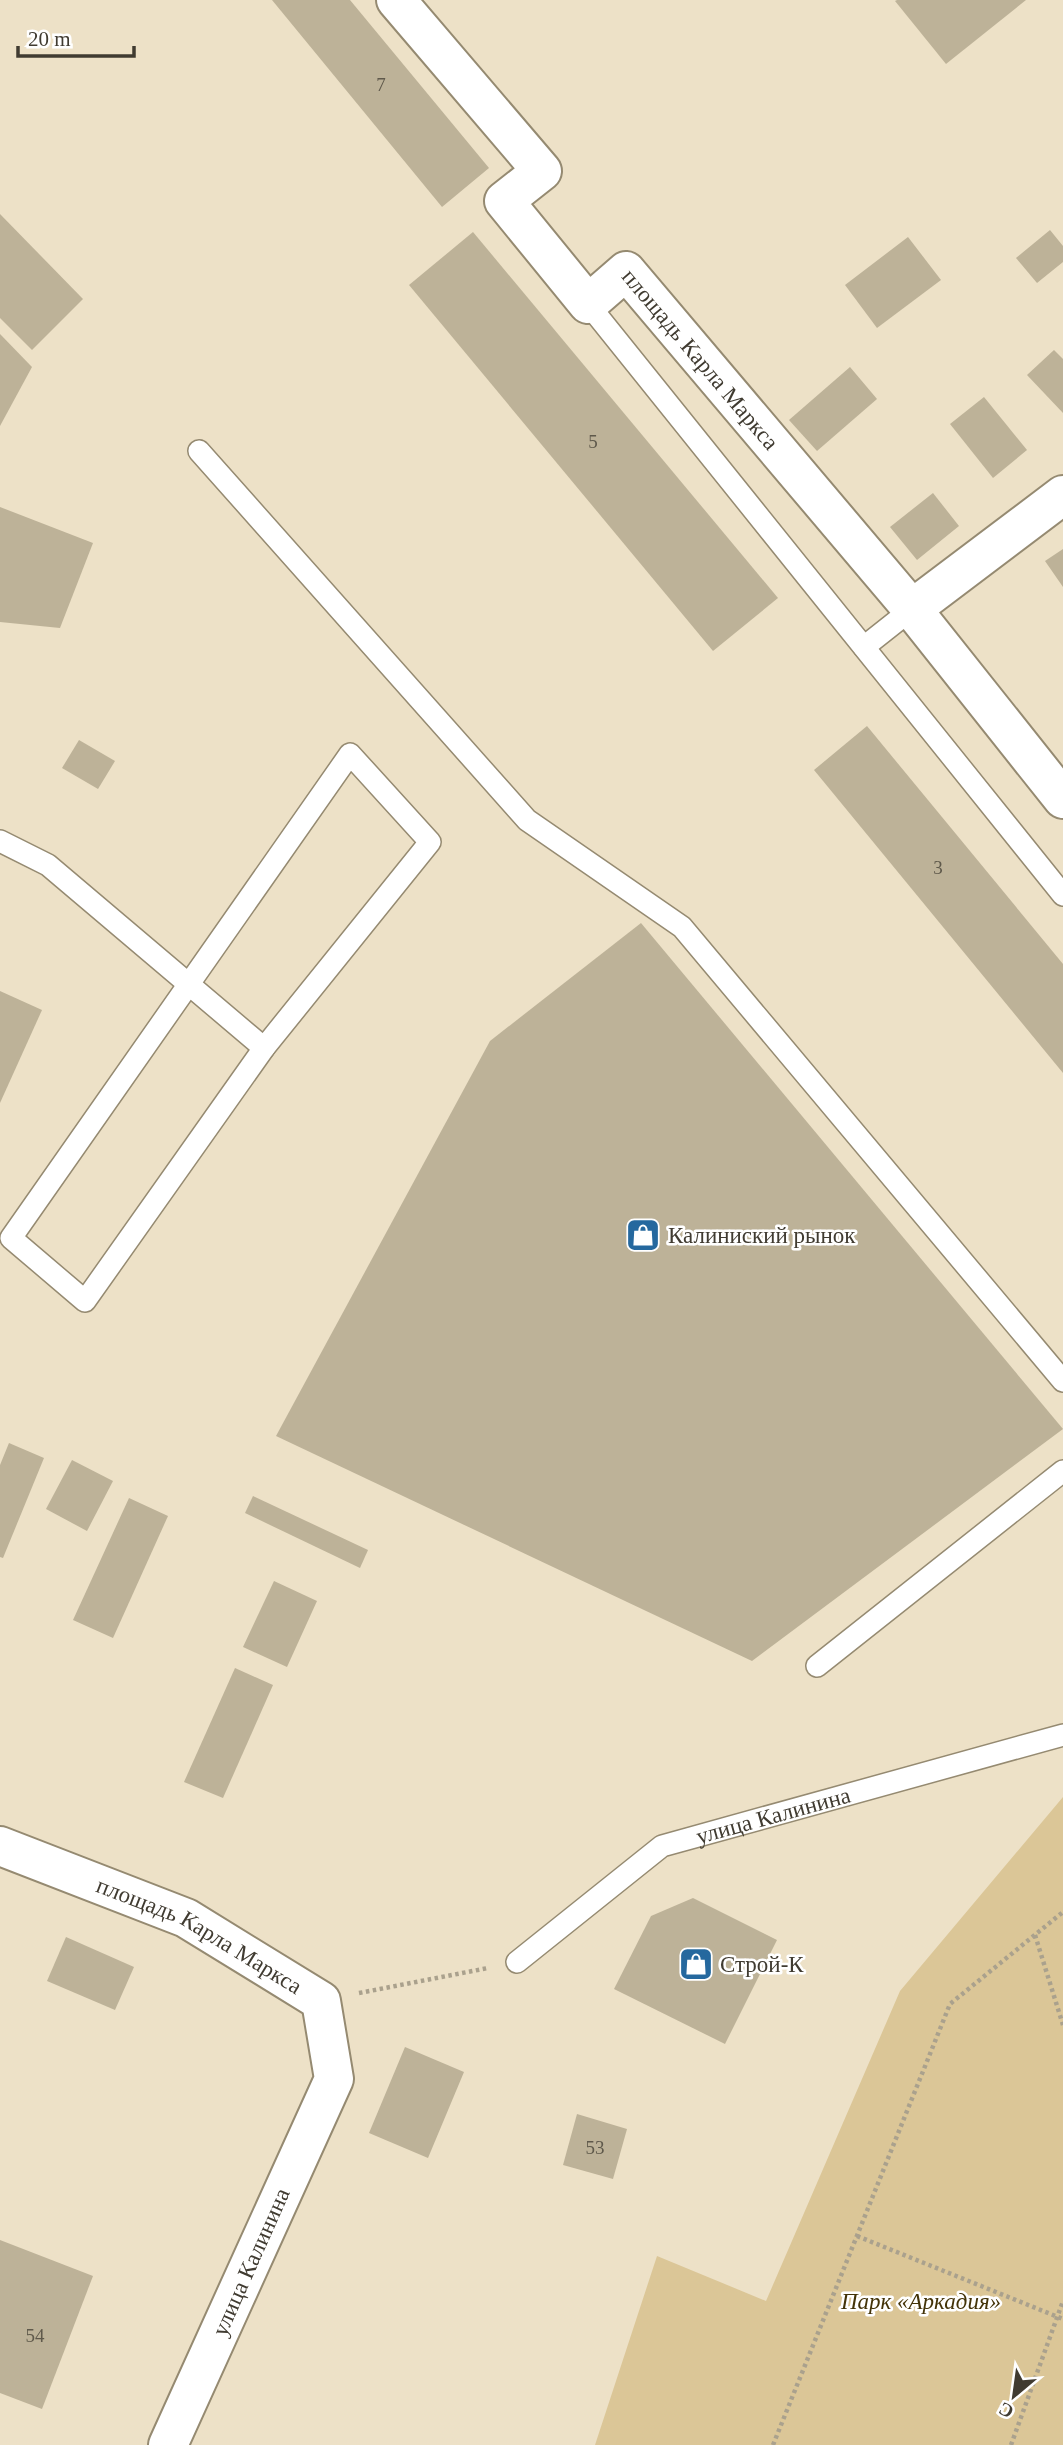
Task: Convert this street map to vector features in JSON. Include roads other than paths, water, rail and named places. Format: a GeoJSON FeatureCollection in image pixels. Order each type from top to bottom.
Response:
{"type":"FeatureCollection","features":[{"type":"Feature","properties":{"kind":"street","name":"площадь Карла Маркса"},"geometry":{"type":"LineString","coordinates":[[396,0],[541,171],[504,201],[588,304],[626,271],[912,609],[1063,799]]}},
{"type":"Feature","properties":{"kind":"street"},"geometry":{"type":"LineString","coordinates":[[912,609],[1063,495]]}},
{"type":"Feature","properties":{"kind":"street","name":"площадь Карла Маркса"},"geometry":{"type":"LineString","coordinates":[[0,1846],[186,1918],[321,2001],[334,2079]]}},
{"type":"Feature","properties":{"kind":"street","name":"улица Калинина"},"geometry":{"type":"LineString","coordinates":[[168,2445],[334,2079]]}},
{"type":"Feature","properties":{"kind":"lane"},"geometry":{"type":"LineString","coordinates":[[588,304],[1063,895]]}},
{"type":"Feature","properties":{"kind":"lane"},"geometry":{"type":"LineString","coordinates":[[199,451],[527,820],[682,927],[1063,1381]]}},
{"type":"Feature","properties":{"kind":"lane"},"geometry":{"type":"LineString","coordinates":[[864,647],[912,609]]}},
{"type":"Feature","properties":{"kind":"lane"},"geometry":{"type":"LineString","coordinates":[[350,754],[430,842],[264,1048],[85,1301],[11,1238],[189,984],[350,754]]}},
{"type":"Feature","properties":{"kind":"lane"},"geometry":{"type":"LineString","coordinates":[[0,841],[48,865],[264,1048]]}},
{"type":"Feature","properties":{"kind":"lane"},"geometry":{"type":"LineString","coordinates":[[817,1666],[1063,1471]]}},
{"type":"Feature","properties":{"kind":"lane","name":"улица Калинина"},"geometry":{"type":"LineString","coordinates":[[517,1962],[662,1846],[1063,1735]]}},
{"type":"Feature","properties":{"kind":"place","name":"Калиниский рынок"},"geometry":{"type":"Point","coordinates":[643,1235]}},
{"type":"Feature","properties":{"kind":"place","name":"Строй-К"},"geometry":{"type":"Point","coordinates":[696,1964]}},
{"type":"Feature","properties":{"kind":"park label","name":"Парк «Аркадия»"},"geometry":{"type":"Point","coordinates":[921,2301]}}]}
